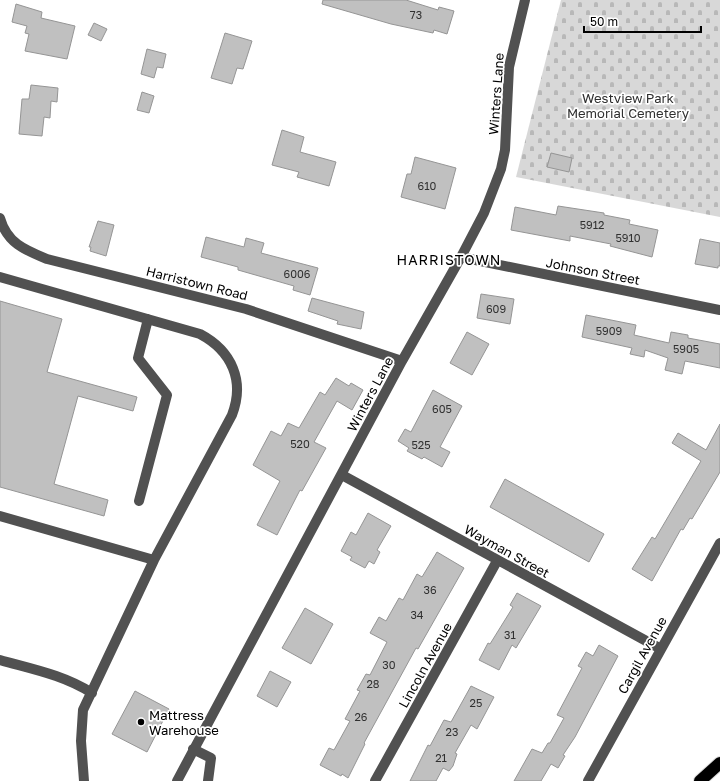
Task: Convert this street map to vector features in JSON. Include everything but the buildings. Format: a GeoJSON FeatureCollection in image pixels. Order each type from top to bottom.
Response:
{"type":"FeatureCollection","features":[{"type":"Feature","properties":{"kind":"highway"},"geometry":{"type":"LineString","coordinates":[[700,781],[720,763]]}},
{"type":"Feature","properties":{"kind":"street","name":"Winters Lane"},"geometry":{"type":"LineString","coordinates":[[176,781],[342,475],[402,360],[461,257],[484,213],[501,169],[507,130],[509,67],[525,0]]}},
{"type":"Feature","properties":{"kind":"street","name":"Harristown Road"},"geometry":{"type":"LineString","coordinates":[[0,218],[3,229],[16,245],[47,259],[246,309],[402,360]]}},
{"type":"Feature","properties":{"kind":"street","name":"Johnson Street"},"geometry":{"type":"LineString","coordinates":[[461,257],[720,310]]}},
{"type":"Feature","properties":{"kind":"street"},"geometry":{"type":"LineString","coordinates":[[0,277],[200,334],[210,339],[228,358],[234,372],[238,388],[237,402],[232,415],[154,560],[83,710],[80,724],[84,781]]}},
{"type":"Feature","properties":{"kind":"street"},"geometry":{"type":"LineString","coordinates":[[139,501],[167,395],[138,358],[148,319]]}},
{"type":"Feature","properties":{"kind":"street","name":"Wayman Street"},"geometry":{"type":"LineString","coordinates":[[342,475],[497,561],[661,649]]}},
{"type":"Feature","properties":{"kind":"street"},"geometry":{"type":"LineString","coordinates":[[0,516],[154,560]]}},
{"type":"Feature","properties":{"kind":"street","name":"Cargil Avenue"},"geometry":{"type":"LineString","coordinates":[[588,781],[720,542]]}},
{"type":"Feature","properties":{"kind":"street","name":"Lincoln Avenue"},"geometry":{"type":"LineString","coordinates":[[375,781],[497,561]]}},
{"type":"Feature","properties":{"kind":"street"},"geometry":{"type":"LineString","coordinates":[[0,660],[58,676],[76,683],[92,693]]}},
{"type":"Feature","properties":{"kind":"street"},"geometry":{"type":"LineString","coordinates":[[193,748],[211,758],[208,781]]}},
{"type":"Feature","properties":{"kind":"green space","name":"Westview Park Memorial Cemetery"},"geometry":{"type":"Polygon","coordinates":[[[561,0],[720,0],[720,217],[516,177],[561,0]]]}},
{"type":"Feature","properties":{"kind":"place","name":"Mattress Warehouse"},"geometry":{"type":"Point","coordinates":[141,722]}},
{"type":"Feature","properties":{"kind":"district","name":"HARRISTOWN"},"geometry":{"type":"Point","coordinates":[449,260]}}]}
